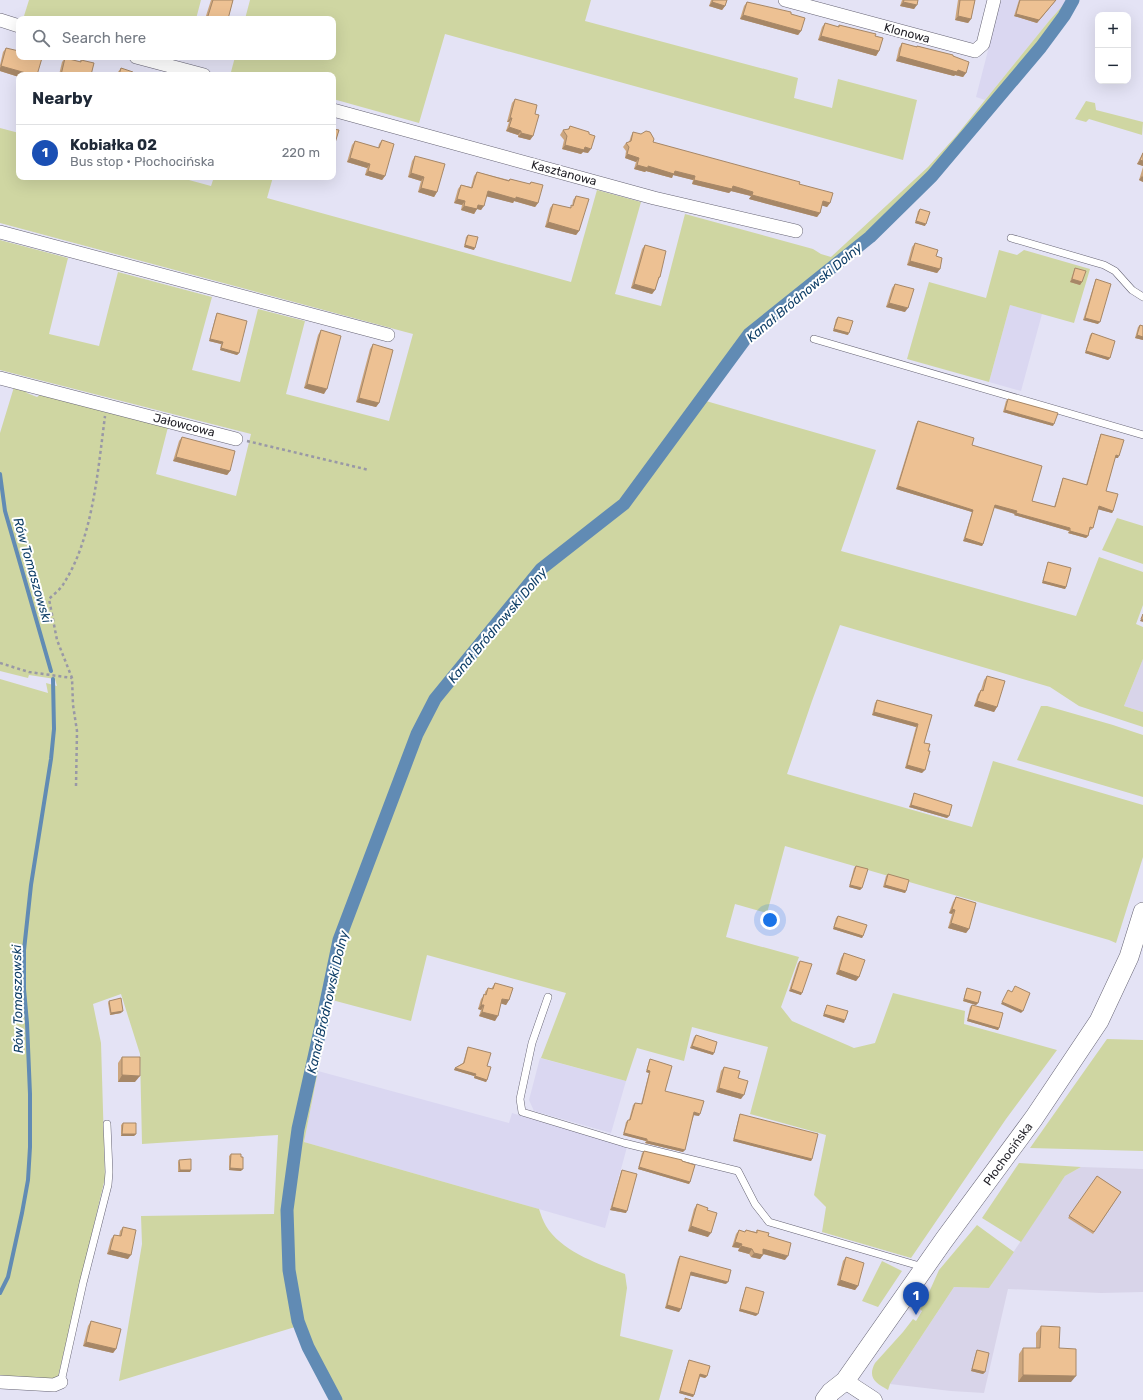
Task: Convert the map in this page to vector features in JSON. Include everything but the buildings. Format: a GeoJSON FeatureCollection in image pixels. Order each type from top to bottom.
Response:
{"type":"FeatureCollection","features":[{"type":"Feature","properties":{"kind":"main road","name":"Płochocińska"},"geometry":{"type":"LineString","coordinates":[[825,1400],[831,1392],[845,1382],[926,1268],[944,1240],[1034,1118],[1098,1021],[1129,957],[1143,912]]}},
{"type":"Feature","properties":{"kind":"main road","name":"Płochocińska"},"geometry":{"type":"LineString","coordinates":[[842,1400],[845,1382]]}},
{"type":"Feature","properties":{"kind":"street","name":"Klonowa"},"geometry":{"type":"LineString","coordinates":[[785,0],[975,51],[983,44],[994,0]]}},
{"type":"Feature","properties":{"kind":"street"},"geometry":{"type":"LineString","coordinates":[[0,20],[16,25]]}},
{"type":"Feature","properties":{"kind":"street"},"geometry":{"type":"LineString","coordinates":[[147,60],[193,72]]}},
{"type":"Feature","properties":{"kind":"street","name":"Kasztanowa"},"geometry":{"type":"LineString","coordinates":[[336,111],[654,198],[796,231]]}},
{"type":"Feature","properties":{"kind":"street"},"geometry":{"type":"LineString","coordinates":[[0,232],[388,335]]}},
{"type":"Feature","properties":{"kind":"street","name":"Jałowcowa"},"geometry":{"type":"LineString","coordinates":[[0,378],[236,438]]}},
{"type":"Feature","properties":{"kind":"street"},"geometry":{"type":"LineString","coordinates":[[0,1382],[54,1385],[60,1382]]}},
{"type":"Feature","properties":{"kind":"street"},"geometry":{"type":"LineString","coordinates":[[845,1382],[874,1400]]}},
{"type":"Feature","properties":{"kind":"lane"},"geometry":{"type":"LineString","coordinates":[[1011,238],[1104,265],[1115,271],[1132,290],[1143,297]]}},
{"type":"Feature","properties":{"kind":"lane"},"geometry":{"type":"LineString","coordinates":[[814,339],[1143,435]]}},
{"type":"Feature","properties":{"kind":"lane"},"geometry":{"type":"LineString","coordinates":[[548,997],[532,1042],[520,1099],[522,1112],[624,1143],[738,1172],[754,1204],[769,1222],[926,1268]]}},
{"type":"Feature","properties":{"kind":"lane"},"geometry":{"type":"LineString","coordinates":[[60,1382],[81,1290],[108,1185],[109,1172],[107,1124]]}},
{"type":"Feature","properties":{"kind":"path"},"geometry":{"type":"LineString","coordinates":[[76,786],[77,731],[73,705],[72,678],[57,640],[49,599],[64,584],[80,554],[100,461],[106,406]]}},
{"type":"Feature","properties":{"kind":"path"},"geometry":{"type":"LineString","coordinates":[[236,438],[369,470]]}},
{"type":"Feature","properties":{"kind":"path"},"geometry":{"type":"LineString","coordinates":[[0,664],[29,672],[72,678]]}},
{"type":"Feature","properties":{"kind":"shaded area"},"geometry":{"type":"Polygon","coordinates":[[[1001,0],[1066,0],[985,100],[976,97],[1001,0]]]}},
{"type":"Feature","properties":{"kind":"shaded area"},"geometry":{"type":"Polygon","coordinates":[[[1010,305],[1042,314],[1021,391],[989,382],[1010,305]]]}},
{"type":"Feature","properties":{"kind":"shaded area"},"geometry":{"type":"Polygon","coordinates":[[[1143,659],[1143,712],[1124,706],[1143,659]]]}},
{"type":"Feature","properties":{"kind":"shaded area"},"geometry":{"type":"Polygon","coordinates":[[[540,1058],[626,1081],[611,1133],[534,1111],[529,1100],[540,1058]]]}},
{"type":"Feature","properties":{"kind":"shaded area"},"geometry":{"type":"Polygon","coordinates":[[[318,1071],[509,1123],[512,1113],[627,1147],[605,1228],[304,1142],[318,1071]]]}},
{"type":"Feature","properties":{"kind":"shaded area"},"geometry":{"type":"Polygon","coordinates":[[[1081,1167],[1143,1169],[1143,1292],[1101,1293],[1008,1289],[984,1393],[890,1384],[954,1287],[989,1288],[1065,1176],[1081,1167]]]}},
{"type":"Feature","properties":{"kind":"green space"},"geometry":{"type":"Polygon","coordinates":[[[29,0],[201,0],[197,16],[24,16],[29,0]]]}},
{"type":"Feature","properties":{"kind":"green space"},"geometry":{"type":"Polygon","coordinates":[[[250,0],[591,0],[585,21],[798,78],[794,98],[832,108],[838,79],[917,100],[903,160],[445,34],[419,123],[336,100],[336,72],[231,72],[234,60],[336,60],[336,16],[246,16],[250,0]]]}},
{"type":"Feature","properties":{"kind":"green space"},"geometry":{"type":"Polygon","coordinates":[[[1066,0],[1078,0],[1061,29],[976,133],[908,205],[848,260],[744,348],[706,401],[876,450],[841,551],[1076,616],[1099,557],[1143,572],[1143,605],[1136,624],[1143,627],[1143,659],[1124,706],[1143,712],[1143,727],[1079,706],[1050,687],[840,625],[787,774],[972,827],[993,761],[1143,805],[1143,857],[1116,943],[785,846],[767,913],[735,904],[726,937],[799,957],[781,1007],[792,1021],[854,1048],[875,1043],[893,993],[965,1011],[964,1024],[1057,1050],[1006,1119],[911,1258],[822,1232],[826,1207],[814,1195],[826,1135],[750,1114],[768,1047],[692,1027],[684,1061],[637,1048],[626,1081],[541,1058],[566,993],[427,955],[411,1021],[332,1000],[304,1142],[539,1209],[546,1226],[561,1243],[582,1256],[625,1274],[627,1288],[620,1336],[673,1350],[659,1400],[331,1400],[295,1327],[119,1381],[142,1244],[141,1216],[274,1214],[278,1135],[142,1144],[140,1054],[121,994],[93,1004],[101,1043],[105,1178],[58,1377],[56,1381],[0,1378],[0,679],[48,693],[46,683],[57,686],[55,679],[29,675],[28,678],[0,671],[0,433],[14,387],[25,390],[27,393],[37,397],[41,394],[168,427],[156,474],[236,496],[251,434],[0,370],[0,240],[68,258],[49,334],[99,346],[118,272],[212,297],[192,370],[240,382],[258,309],[305,321],[286,394],[389,421],[413,334],[0,223],[0,128],[16,132],[16,180],[189,180],[211,186],[213,180],[272,180],[267,198],[571,282],[597,190],[641,202],[615,294],[661,306],[685,214],[813,249],[821,254],[831,257],[928,167],[956,136],[1066,0]]]}},
{"type":"Feature","properties":{"kind":"green space"},"geometry":{"type":"Polygon","coordinates":[[[1086,101],[1095,103],[1096,110],[1143,122],[1142,135],[1089,119],[1086,122],[1075,119],[1086,101]]]}},
{"type":"Feature","properties":{"kind":"green space"},"geometry":{"type":"Polygon","coordinates":[[[999,250],[1017,255],[1024,250],[1090,269],[1074,323],[1010,305],[989,382],[907,359],[929,282],[986,298],[999,250]]]}},
{"type":"Feature","properties":{"kind":"green space"},"geometry":{"type":"Polygon","coordinates":[[[1117,518],[1143,526],[1143,564],[1102,550],[1117,518]]]}},
{"type":"Feature","properties":{"kind":"green space"},"geometry":{"type":"Polygon","coordinates":[[[1041,706],[1047,706],[1143,735],[1143,797],[1017,760],[1041,706]]]}},
{"type":"Feature","properties":{"kind":"green space"},"geometry":{"type":"Polygon","coordinates":[[[1107,1039],[1143,1040],[1143,1151],[1030,1148],[1107,1039]]]}},
{"type":"Feature","properties":{"kind":"green space"},"geometry":{"type":"Polygon","coordinates":[[[1019,1163],[1081,1167],[1065,1176],[1021,1242],[982,1218],[1019,1163]]]}},
{"type":"Feature","properties":{"kind":"green space"},"geometry":{"type":"Polygon","coordinates":[[[977,1225],[1014,1252],[989,1288],[954,1287],[890,1384],[888,1390],[874,1380],[872,1376],[875,1363],[913,1319],[916,1321],[922,1311],[920,1309],[939,1270],[977,1225]]]}},
{"type":"Feature","properties":{"kind":"green space"},"geometry":{"type":"Polygon","coordinates":[[[882,1261],[902,1271],[878,1307],[862,1301],[882,1261]]]}},
{"type":"Feature","properties":{"kind":"waterway","name":"Kanał Bródnowski Dolny"},"geometry":{"type":"LineString","coordinates":[[336,1400],[308,1347],[298,1321],[289,1270],[287,1210],[298,1129],[339,940],[417,734],[435,699],[541,569],[624,504],[749,334],[870,237],[932,176],[1041,47],[1064,16],[1073,0]]}},
{"type":"Feature","properties":{"kind":"waterway","name":"Rów Tomaszowski"},"geometry":{"type":"LineString","coordinates":[[0,474],[5,511],[51,671]]}},
{"type":"Feature","properties":{"kind":"waterway","name":"Rów Tomaszowski"},"geometry":{"type":"LineString","coordinates":[[0,1293],[8,1277],[28,1180],[30,1147],[30,1094],[24,989],[24,950],[31,885],[51,759],[54,729],[53,679]]}},
{"type":"Feature","properties":{"kind":"place","name":"Kobiałka 02"},"geometry":{"type":"Point","coordinates":[916,1315]}}]}
